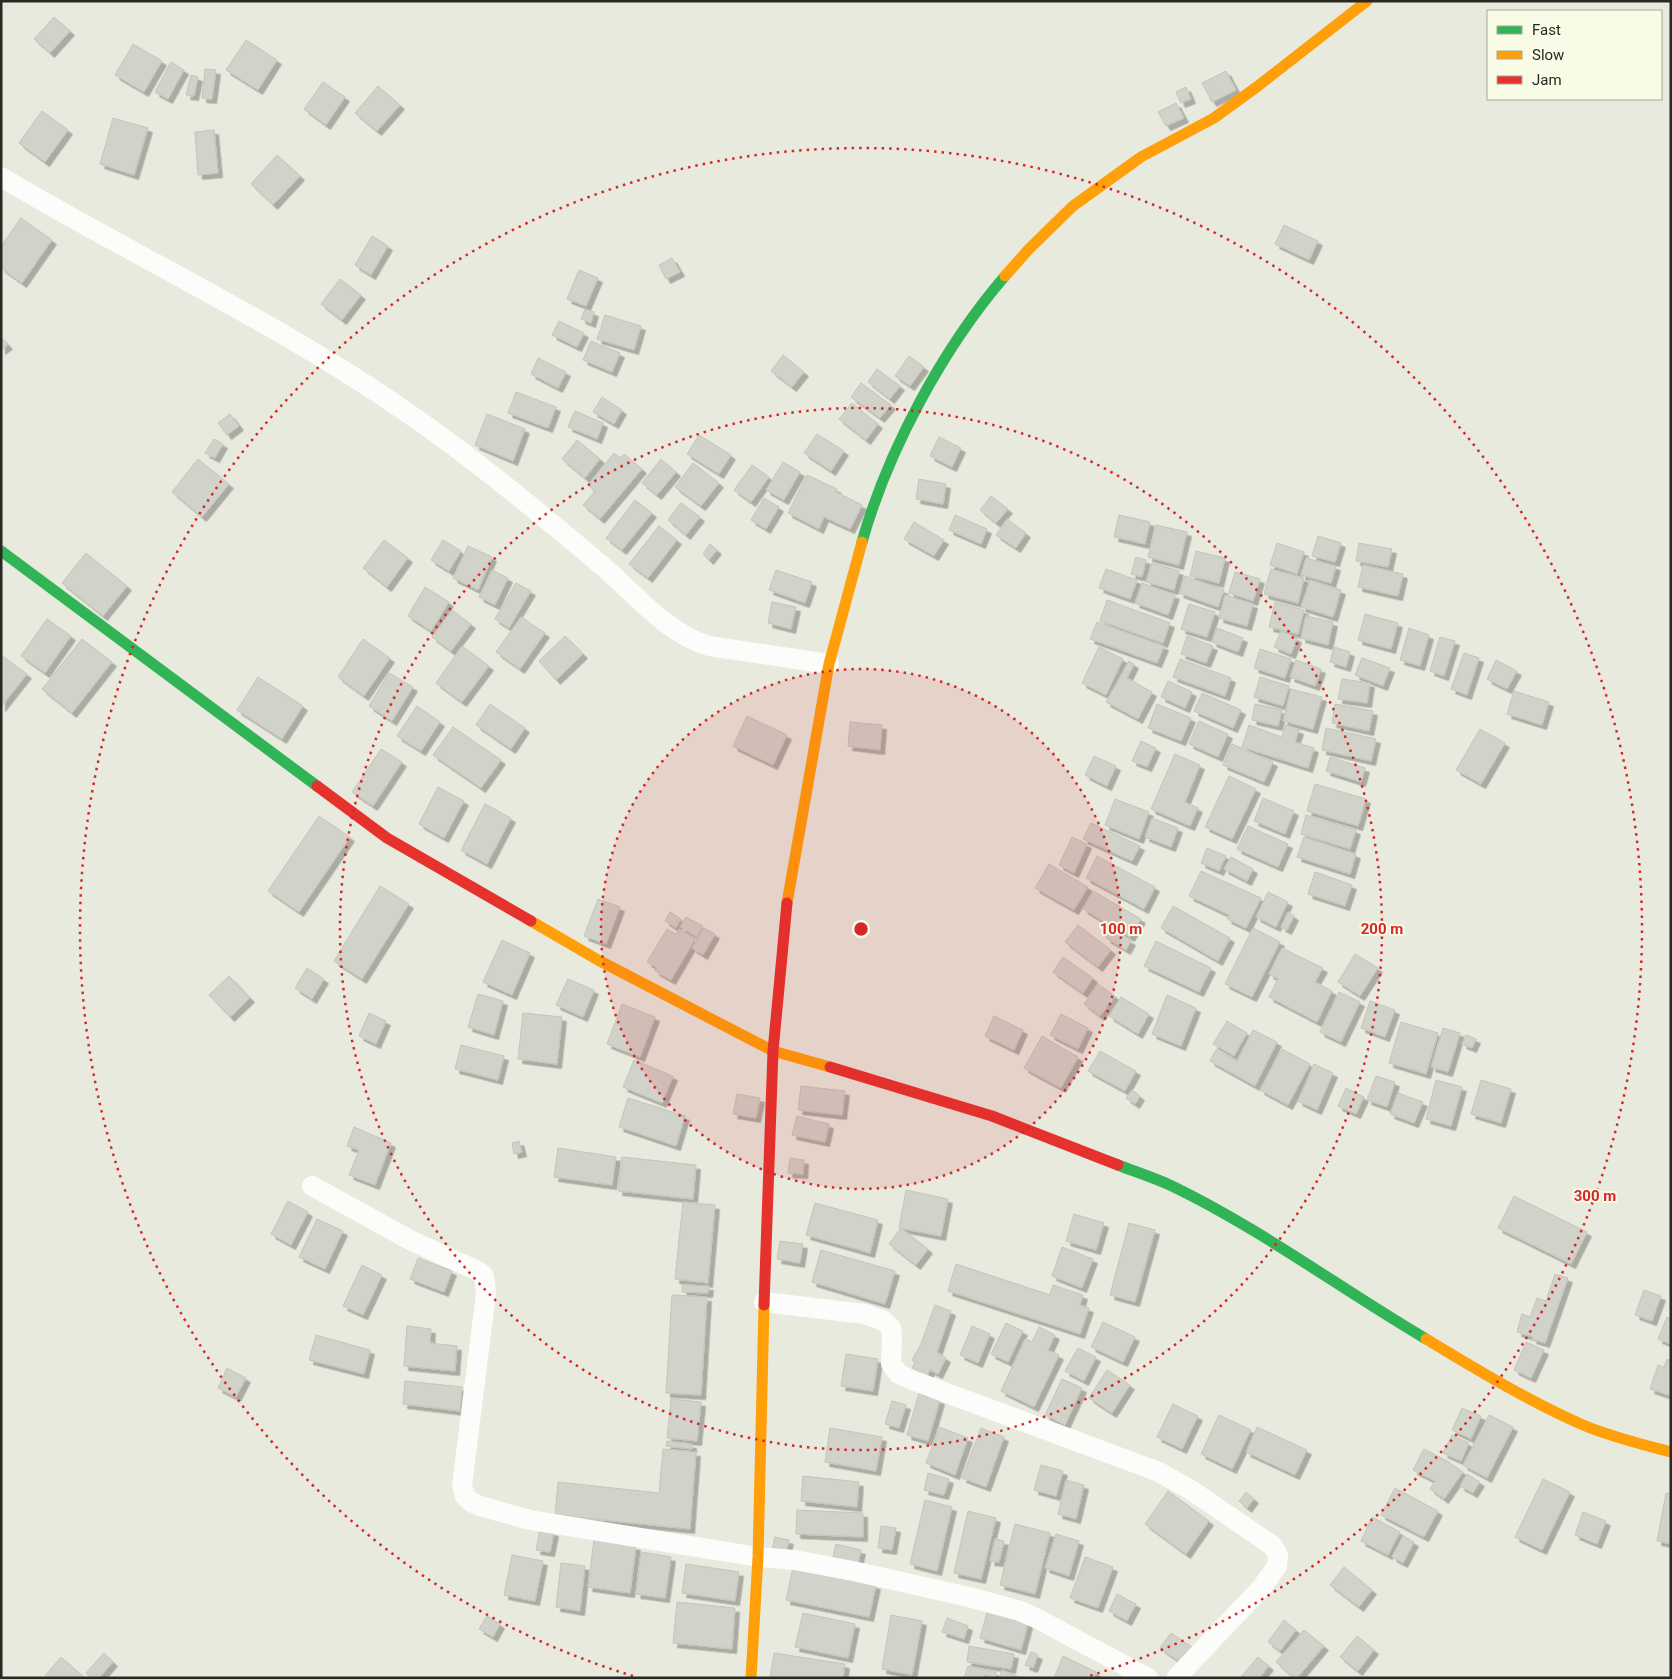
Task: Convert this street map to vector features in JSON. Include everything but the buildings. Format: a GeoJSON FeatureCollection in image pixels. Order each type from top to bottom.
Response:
{"type":"FeatureCollection","features":[{"type":"Feature","properties":{"kind":"street"},"geometry":{"type":"LineString","coordinates":[[751,1678],[758,1557],[764,1302],[773,1051],[787,898],[828,664],[872,511],[908,423],[946,356],[996,287],[1029,249],[1074,206],[1141,158],[1214,118],[1367,1]]}},
{"type":"Feature","properties":{"kind":"street"},"geometry":{"type":"LineString","coordinates":[[1,177],[258,320],[401,408],[498,479],[604,567],[660,617],[695,642],[709,646],[828,664]]}},
{"type":"Feature","properties":{"kind":"street"},"geometry":{"type":"LineString","coordinates":[[1,551],[387,838],[598,960],[773,1051],[992,1116],[1170,1184],[1222,1212],[1304,1262],[1381,1313],[1529,1400],[1585,1426],[1624,1440],[1671,1452]]}},
{"type":"Feature","properties":{"kind":"street"},"geometry":{"type":"LineString","coordinates":[[312,1186],[412,1242],[478,1271],[484,1276],[486,1293],[462,1485],[465,1496],[472,1502],[530,1520],[758,1557],[795,1560],[969,1597],[1020,1611],[1148,1678]]}},
{"type":"Feature","properties":{"kind":"street"},"geometry":{"type":"LineString","coordinates":[[764,1302],[865,1314],[884,1321],[890,1328],[892,1344],[891,1364],[899,1374],[1159,1472],[1191,1490],[1274,1546],[1278,1555],[1277,1566],[1262,1587],[1176,1678]]}},
{"type":"Feature","properties":{"kind":"traffic: fast"},"geometry":{"type":"LineString","coordinates":[[862,542],[887,472],[902,436],[920,402],[960,335],[1005,276]]}},
{"type":"Feature","properties":{"kind":"traffic: fast"},"geometry":{"type":"LineString","coordinates":[[1,551],[317,786]]}},
{"type":"Feature","properties":{"kind":"traffic: fast"},"geometry":{"type":"LineString","coordinates":[[1118,1165],[1172,1186],[1237,1221],[1426,1339]]}},
{"type":"Feature","properties":{"kind":"traffic: slow"},"geometry":{"type":"LineString","coordinates":[[1005,276],[1029,249],[1073,206],[1141,157],[1214,118],[1367,1]]}},
{"type":"Feature","properties":{"kind":"traffic: slow"},"geometry":{"type":"LineString","coordinates":[[787,903],[829,664],[862,542]]}},
{"type":"Feature","properties":{"kind":"traffic: slow"},"geometry":{"type":"LineString","coordinates":[[531,921],[598,960],[773,1051],[830,1067]]}},
{"type":"Feature","properties":{"kind":"traffic: slow"},"geometry":{"type":"LineString","coordinates":[[751,1678],[758,1557],[764,1305]]}},
{"type":"Feature","properties":{"kind":"traffic: slow"},"geometry":{"type":"LineString","coordinates":[[1426,1339],[1503,1385],[1563,1416],[1604,1433],[1671,1452]]}},
{"type":"Feature","properties":{"kind":"traffic: jam"},"geometry":{"type":"LineString","coordinates":[[317,786],[387,838],[531,921]]}},
{"type":"Feature","properties":{"kind":"traffic: jam"},"geometry":{"type":"LineString","coordinates":[[764,1305],[773,1051],[787,903]]}},
{"type":"Feature","properties":{"kind":"traffic: jam"},"geometry":{"type":"LineString","coordinates":[[830,1067],[992,1116],[1118,1165]]}}]}
